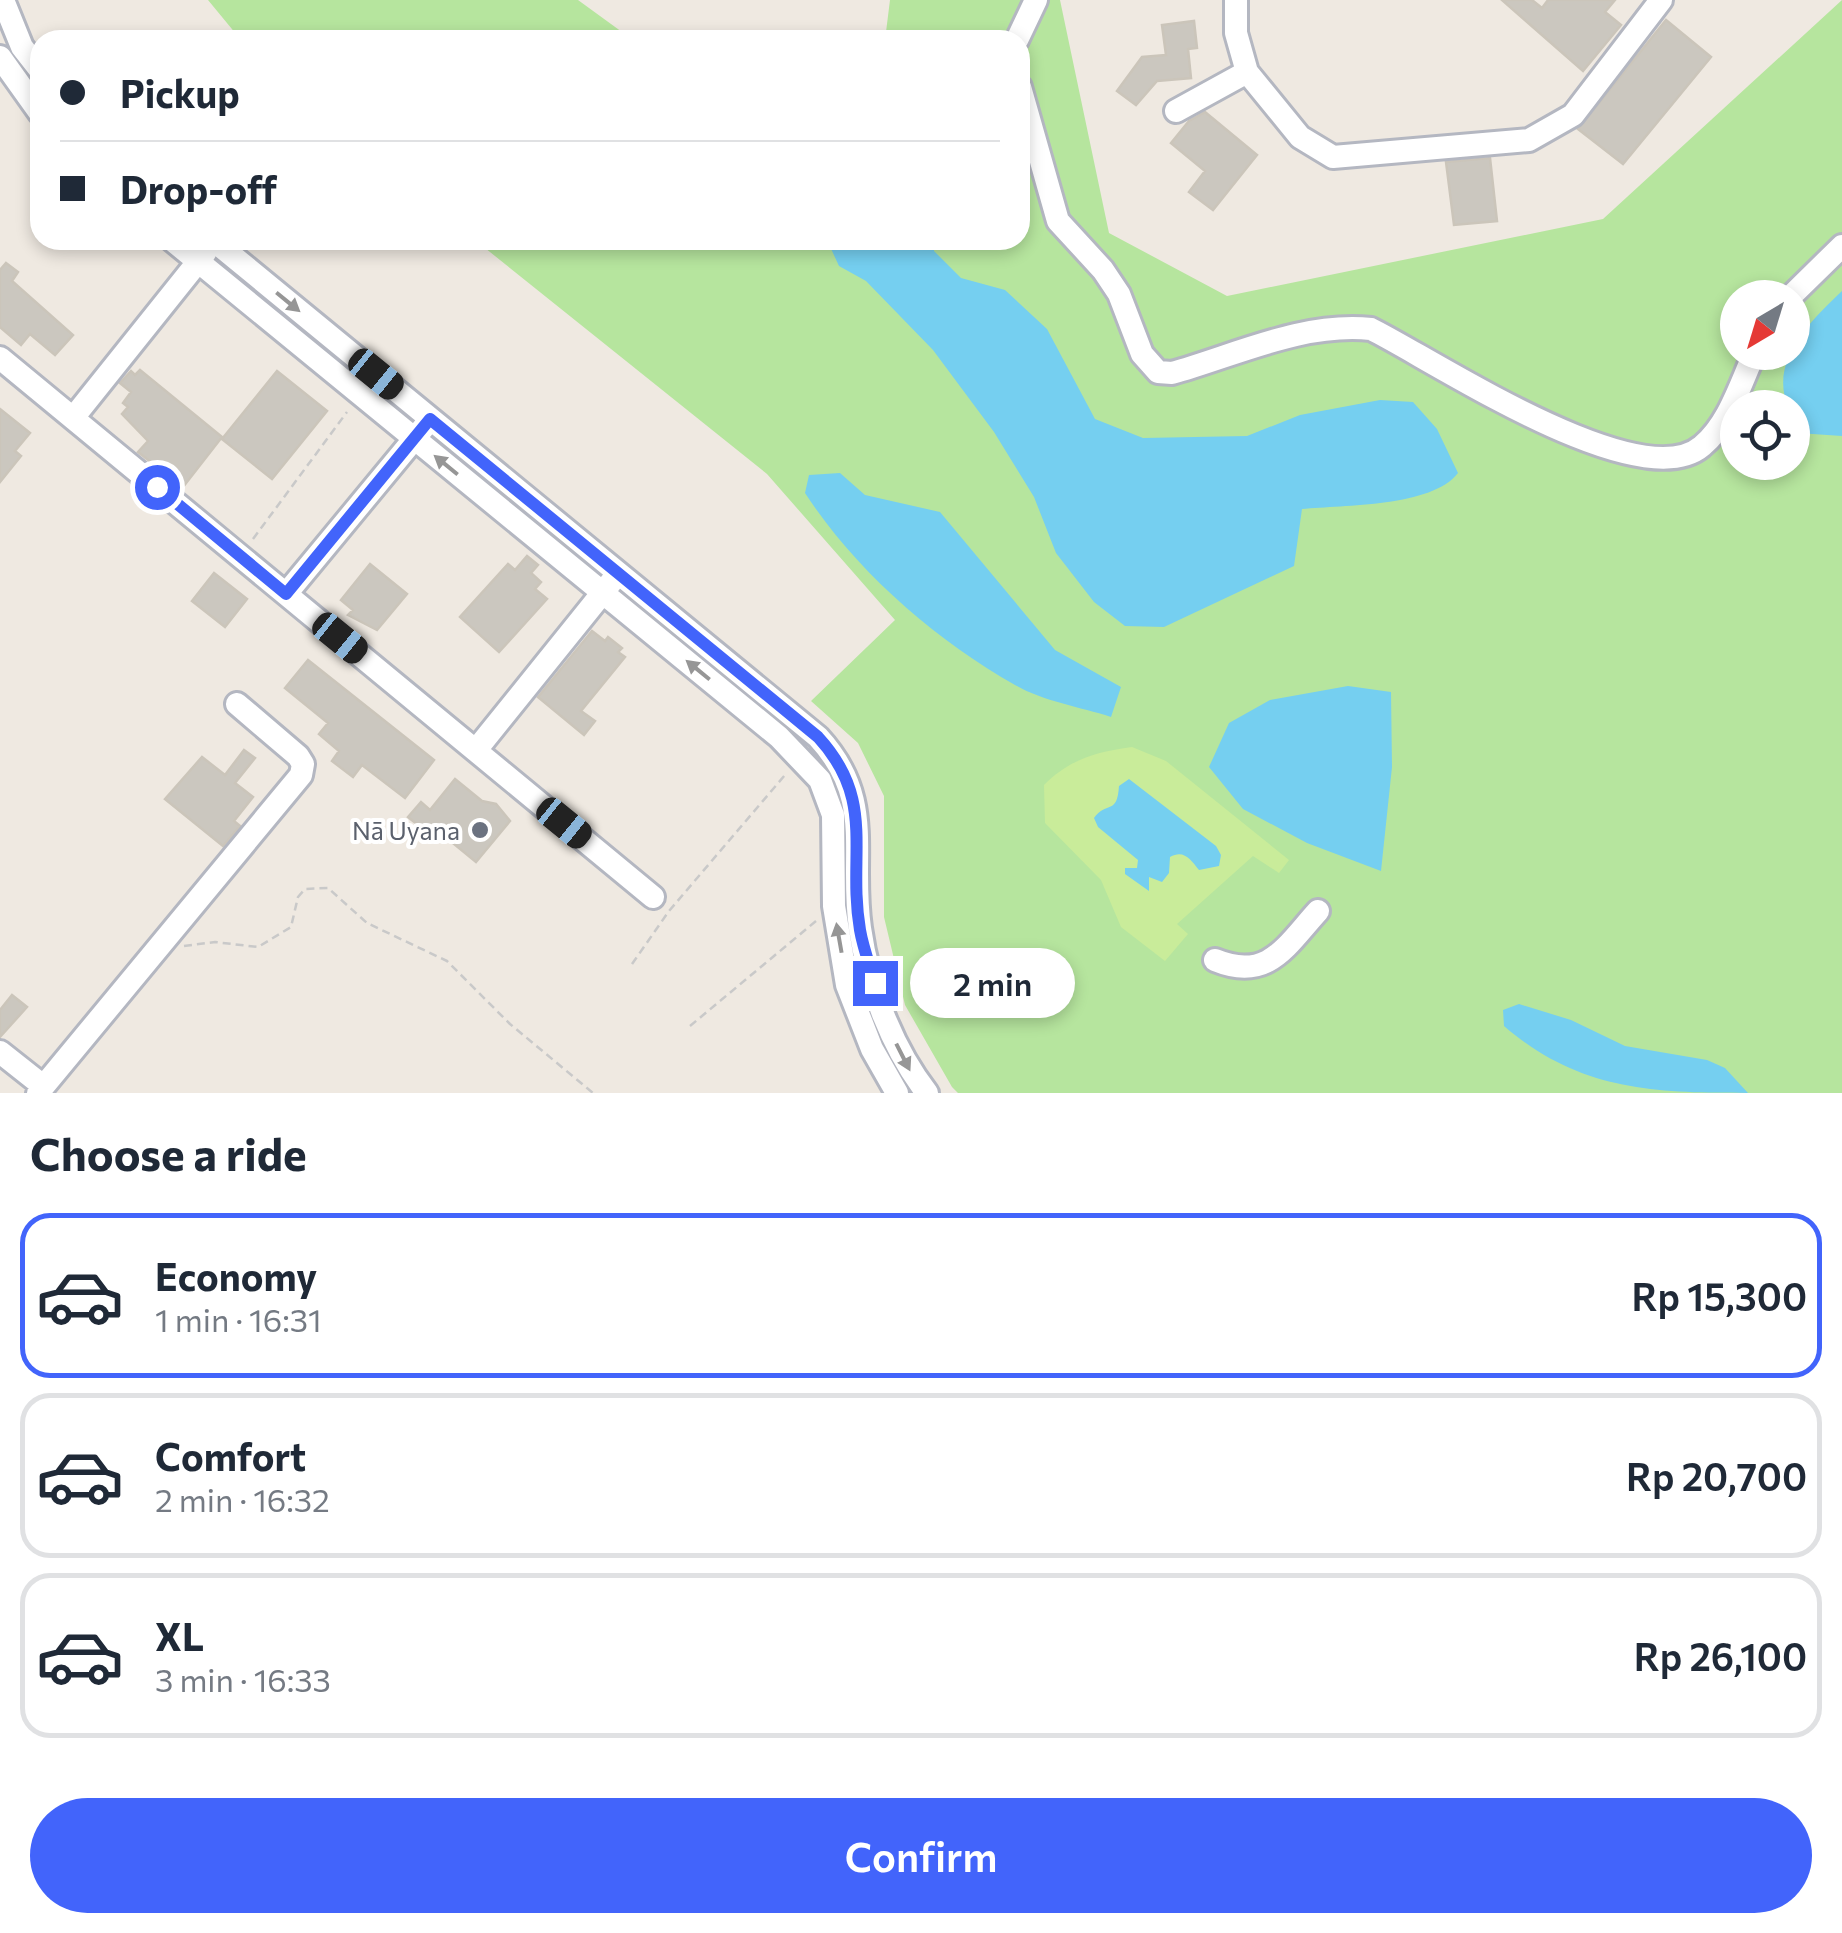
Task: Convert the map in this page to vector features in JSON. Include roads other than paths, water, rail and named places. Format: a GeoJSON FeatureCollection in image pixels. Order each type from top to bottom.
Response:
{"type":"FeatureCollection","features":[{"type":"Feature","properties":{"kind":"street"},"geometry":{"type":"LineString","coordinates":[[2,0],[7,53],[30,96]]}},
{"type":"Feature","properties":{"kind":"street"},"geometry":{"type":"LineString","coordinates":[[1022,30],[1036,0]]}},
{"type":"Feature","properties":{"kind":"street"},"geometry":{"type":"LineString","coordinates":[[1236,0],[1236,33],[1247,72],[1300,137],[1333,156],[1529,140],[1573,115],[1660,0]]}},
{"type":"Feature","properties":{"kind":"street"},"geometry":{"type":"LineString","coordinates":[[7,53],[30,65]]}},
{"type":"Feature","properties":{"kind":"street"},"geometry":{"type":"LineString","coordinates":[[1176,111],[1247,72]]}},
{"type":"Feature","properties":{"kind":"street"},"geometry":{"type":"LineString","coordinates":[[1030,122],[1058,221],[1103,270],[1119,294],[1142,354],[1158,372],[1172,373],[1286,338],[1350,327],[1371,329],[1520,414],[1600,444],[1660,458],[1686,455],[1702,446],[1722,424],[1748,370]]}},
{"type":"Feature","properties":{"kind":"street"},"geometry":{"type":"LineString","coordinates":[[1808,280],[1842,246]]}},
{"type":"Feature","properties":{"kind":"street"},"geometry":{"type":"LineString","coordinates":[[184,250],[602,592],[800,758],[820,780],[833,815],[834,906],[847,985],[872,1049],[897,1093]]}},
{"type":"Feature","properties":{"kind":"street"},"geometry":{"type":"LineString","coordinates":[[73,418],[207,250]]}},
{"type":"Feature","properties":{"kind":"street"},"geometry":{"type":"LineString","coordinates":[[226,250],[818,737],[838,759],[851,784],[858,820],[860,929],[895,1041],[927,1093]]}},
{"type":"Feature","properties":{"kind":"street"},"geometry":{"type":"LineString","coordinates":[[0,358],[654,897]]}},
{"type":"Feature","properties":{"kind":"street"},"geometry":{"type":"LineString","coordinates":[[286,594],[430,419]]}},
{"type":"Feature","properties":{"kind":"street"},"geometry":{"type":"LineString","coordinates":[[476,750],[618,573]]}},
{"type":"Feature","properties":{"kind":"street"},"geometry":{"type":"LineString","coordinates":[[0,1052],[41,1090],[168,941],[304,770],[298,756],[238,704]]}},
{"type":"Feature","properties":{"kind":"street"},"geometry":{"type":"LineString","coordinates":[[1215,960],[1248,969],[1276,958],[1318,911]]}},
{"type":"Feature","properties":{"kind":"water"},"geometry":{"type":"Polygon","coordinates":[[[832,250],[934,250],[961,278],[1005,290],[1047,329],[1095,419],[1143,438],[1247,436],[1300,415],[1380,400],[1413,402],[1437,429],[1458,473],[1446,484],[1408,498],[1302,509],[1294,566],[1164,627],[1125,626],[1094,602],[1056,553],[1034,497],[994,432],[933,350],[866,281],[839,266],[832,250]]]}},
{"type":"Feature","properties":{"kind":"water"},"geometry":{"type":"Polygon","coordinates":[[[1842,291],[1842,436],[1810,434],[1810,390],[1784,390],[1785,370],[1810,370],[1810,324],[1842,291]]]}},
{"type":"Feature","properties":{"kind":"water"},"geometry":{"type":"Polygon","coordinates":[[[840,473],[865,495],[940,512],[1055,650],[1121,687],[1111,717],[1049,700],[1015,685],[955,647],[899,601],[848,549],[805,493],[809,475],[840,473]]]}},
{"type":"Feature","properties":{"kind":"water"},"geometry":{"type":"Polygon","coordinates":[[[1348,686],[1391,692],[1392,767],[1381,871],[1307,843],[1243,809],[1209,767],[1229,723],[1270,700],[1348,686]]]}},
{"type":"Feature","properties":{"kind":"water"},"geometry":{"type":"Polygon","coordinates":[[[1129,779],[1216,846],[1221,855],[1219,866],[1199,870],[1187,857],[1175,855],[1170,857],[1169,873],[1162,882],[1149,877],[1149,891],[1125,874],[1125,868],[1137,868],[1138,860],[1098,827],[1094,818],[1114,805],[1119,786],[1129,779]]]}},
{"type":"Feature","properties":{"kind":"water"},"geometry":{"type":"Polygon","coordinates":[[[1519,1004],[1571,1020],[1625,1046],[1707,1060],[1725,1068],[1748,1093],[1649,1089],[1589,1076],[1532,1048],[1504,1026],[1503,1010],[1519,1004]]]}},
{"type":"Feature","properties":{"kind":"place","name":"Nā Uyana"},"geometry":{"type":"Point","coordinates":[480,830]}}]}
